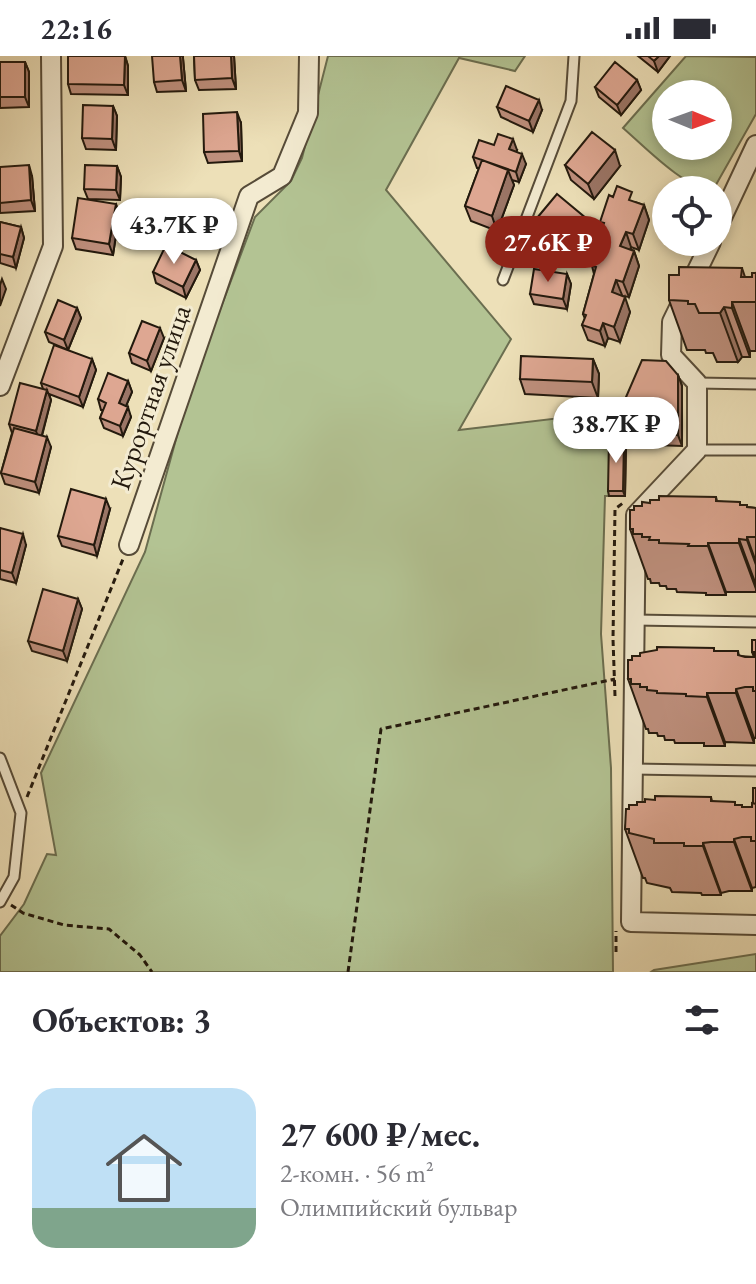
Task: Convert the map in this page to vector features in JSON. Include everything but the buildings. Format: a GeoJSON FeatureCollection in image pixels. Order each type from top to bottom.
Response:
{"type":"FeatureCollection","features":[{"type":"Feature","properties":{"kind":"street"},"geometry":{"type":"LineString","coordinates":[[0,386],[53,246],[51,56]]}},
{"type":"Feature","properties":{"kind":"street","name":"Курортная улица"},"geometry":{"type":"LineString","coordinates":[[129,545],[249,196],[282,176],[308,113],[309,56]]}},
{"type":"Feature","properties":{"kind":"street"},"geometry":{"type":"LineString","coordinates":[[732,196],[756,145]]}},
{"type":"Feature","properties":{"kind":"street"},"geometry":{"type":"LineString","coordinates":[[707,256],[701,280],[672,322],[671,355],[697,383],[697,450],[644,515],[635,620],[642,668],[633,769],[640,818],[631,922],[756,925]]}},
{"type":"Feature","properties":{"kind":"lane"},"geometry":{"type":"LineString","coordinates":[[503,280],[571,101],[574,56]]}},
{"type":"Feature","properties":{"kind":"lane"},"geometry":{"type":"LineString","coordinates":[[697,383],[756,384]]}},
{"type":"Feature","properties":{"kind":"lane"},"geometry":{"type":"LineString","coordinates":[[697,450],[756,450]]}},
{"type":"Feature","properties":{"kind":"lane"},"geometry":{"type":"LineString","coordinates":[[635,620],[756,622]]}},
{"type":"Feature","properties":{"kind":"lane"},"geometry":{"type":"LineString","coordinates":[[0,758],[21,813],[14,877],[1,901]]}},
{"type":"Feature","properties":{"kind":"lane"},"geometry":{"type":"LineString","coordinates":[[633,769],[756,771]]}},
{"type":"Feature","properties":{"kind":"path"},"geometry":{"type":"LineString","coordinates":[[21,813],[129,545]]}},
{"type":"Feature","properties":{"kind":"path"},"geometry":{"type":"LineString","coordinates":[[348,972],[381,729],[615,679]]}},
{"type":"Feature","properties":{"kind":"path"},"geometry":{"type":"LineString","coordinates":[[1,901],[23,913],[64,925],[109,929],[140,955],[152,972]]}},
{"type":"Feature","properties":{"kind":"green space"},"geometry":{"type":"Polygon","coordinates":[[[328,56],[525,56],[515,71],[459,58],[386,190],[511,339],[459,430],[602,413],[603,427],[609,427],[609,496],[605,496],[601,634],[611,768],[613,972],[0,972],[0,936],[24,904],[47,854],[56,855],[41,773],[145,552],[189,392],[255,217],[291,181],[302,158],[328,56]]]}},
{"type":"Feature","properties":{"kind":"green space"},"geometry":{"type":"Polygon","coordinates":[[[686,56],[756,57],[756,114],[732,156],[732,80],[665,80],[686,56]]]}},
{"type":"Feature","properties":{"kind":"green space"},"geometry":{"type":"Polygon","coordinates":[[[652,95],[652,154],[623,128],[652,95]]]}},
{"type":"Feature","properties":{"kind":"green space"},"geometry":{"type":"Polygon","coordinates":[[[659,160],[730,160],[721,176],[678,175],[659,160]]]}},
{"type":"Feature","properties":{"kind":"green space"},"geometry":{"type":"Polygon","coordinates":[[[756,954],[756,972],[651,972],[654,970],[756,954]]]}}]}
